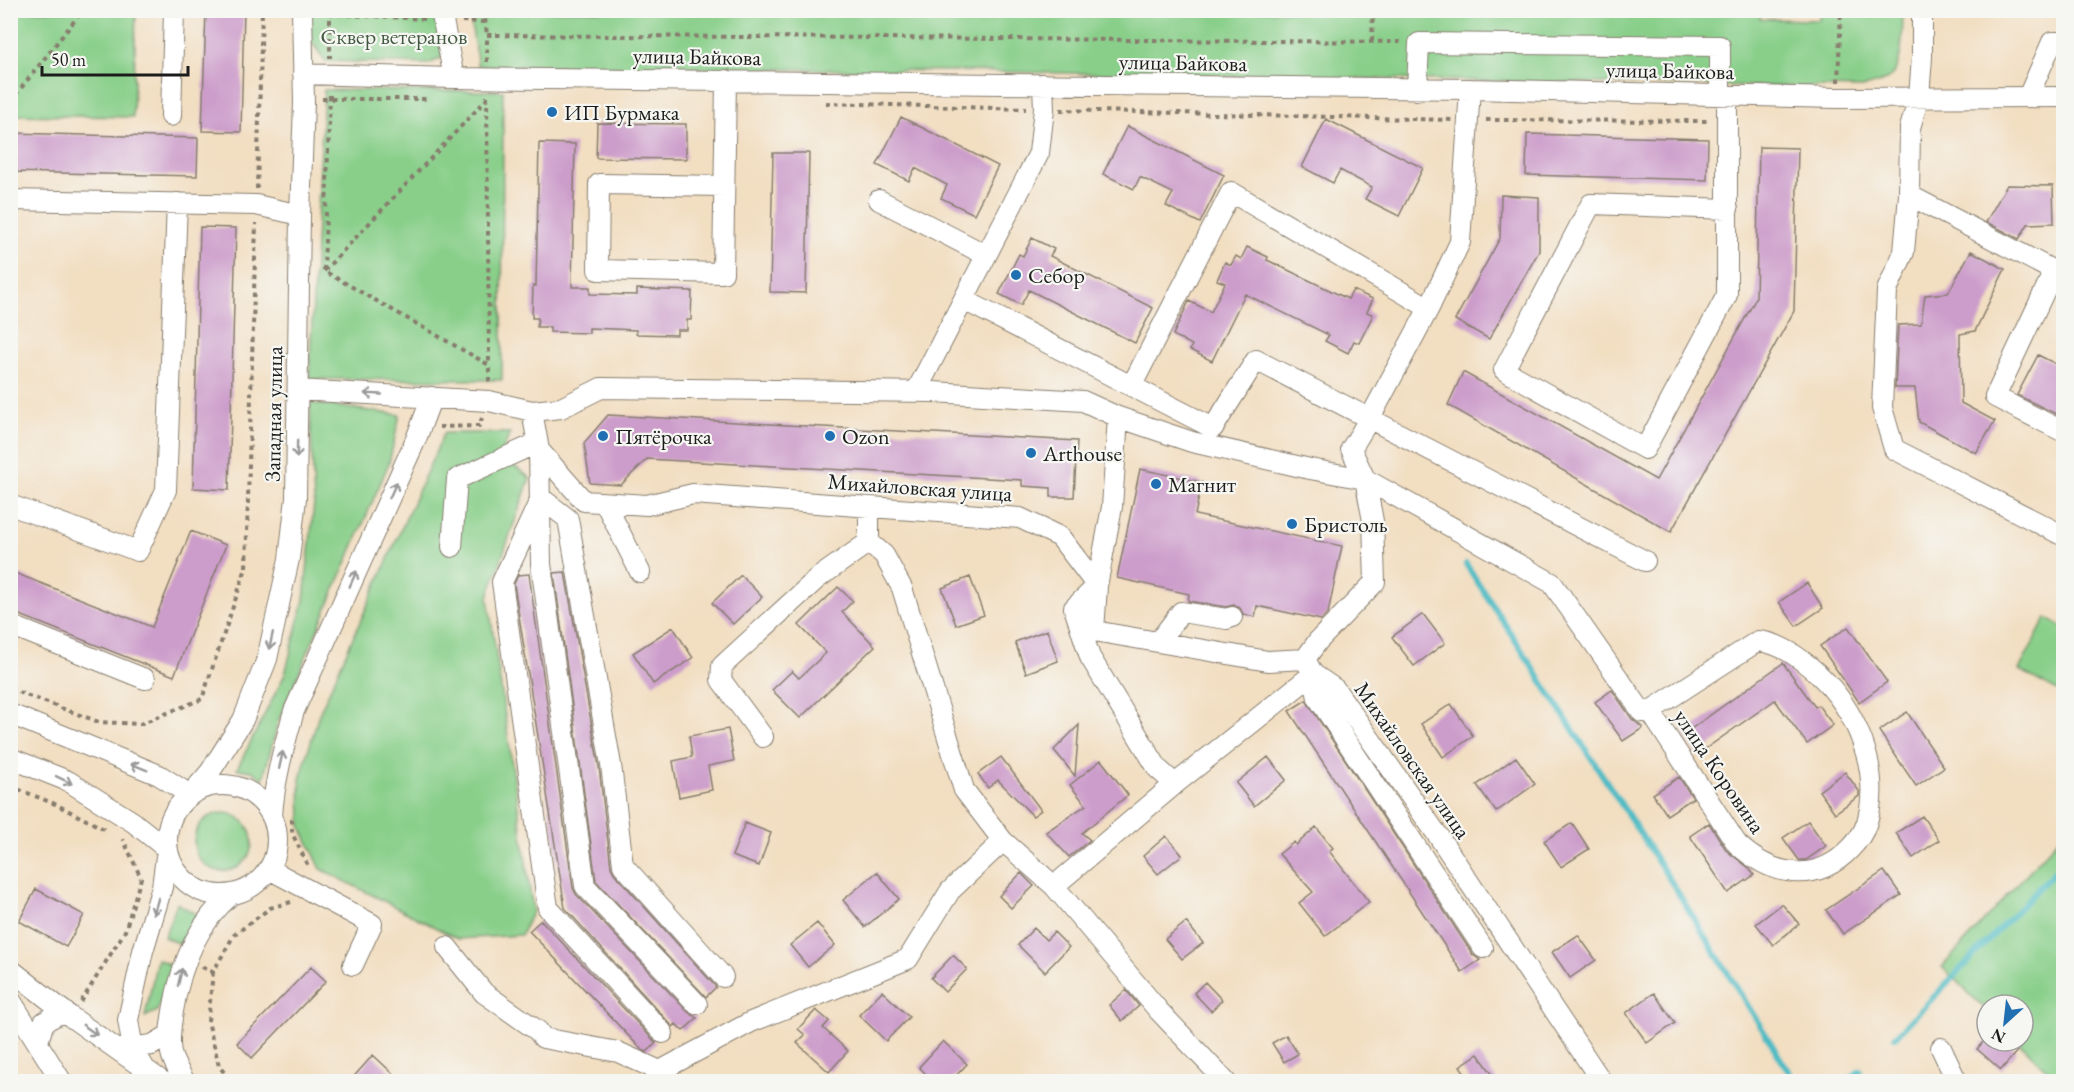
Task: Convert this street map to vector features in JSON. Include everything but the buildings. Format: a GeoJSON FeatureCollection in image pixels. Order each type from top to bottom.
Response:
{"type":"FeatureCollection","features":[{"type":"Feature","properties":{"kind":"street"},"geometry":{"type":"LineString","coordinates":[[171,116],[174,10]]}},
{"type":"Feature","properties":{"kind":"street","name":"Западная улица"},"geometry":{"type":"LineString","coordinates":[[190,795],[210,772],[243,720],[267,659],[289,559],[296,498],[304,102],[302,10]]}},
{"type":"Feature","properties":{"kind":"street"},"geometry":{"type":"LineString","coordinates":[[1922,10],[1919,96],[1910,128],[1905,252],[1887,290],[1882,408],[1894,450],[2064,536]]}},
{"type":"Feature","properties":{"kind":"street"},"geometry":{"type":"LineString","coordinates":[[442,15],[453,78]]}},
{"type":"Feature","properties":{"kind":"street"},"geometry":{"type":"LineString","coordinates":[[2028,97],[2052,42],[2064,42]]}},
{"type":"Feature","properties":{"kind":"street"},"geometry":{"type":"LineString","coordinates":[[1418,90],[1419,43],[1720,46],[1728,121],[1728,209],[1727,295],[1645,449],[1504,370],[1591,204],[1728,209]]}},
{"type":"Feature","properties":{"kind":"street","name":"улица Байкова"},"geometry":{"type":"LineString","coordinates":[[303,74],[453,78],[1470,89],[1837,98],[2064,97]]}},
{"type":"Feature","properties":{"kind":"street"},"geometry":{"type":"LineString","coordinates":[[724,186],[599,184],[598,270],[723,273],[726,80]]}},
{"type":"Feature","properties":{"kind":"street"},"geometry":{"type":"LineString","coordinates":[[916,392],[1039,153],[1044,109],[1043,84]]}},
{"type":"Feature","properties":{"kind":"street"},"geometry":{"type":"LineString","coordinates":[[1054,886],[1309,667],[1318,641],[1375,582],[1373,521],[1365,479],[1352,449],[1429,308],[1460,242],[1470,89]]}},
{"type":"Feature","properties":{"kind":"street"},"geometry":{"type":"LineString","coordinates":[[1132,385],[1231,192],[1429,308]]}},
{"type":"Feature","properties":{"kind":"street"},"geometry":{"type":"LineString","coordinates":[[1909,195],[2059,274],[1995,397],[2064,432]]}},
{"type":"Feature","properties":{"kind":"street"},"geometry":{"type":"LineString","coordinates":[[10,200],[256,205],[300,214]]}},
{"type":"Feature","properties":{"kind":"street"},"geometry":{"type":"LineString","coordinates":[[879,200],[986,255]]}},
{"type":"Feature","properties":{"kind":"street"},"geometry":{"type":"LineString","coordinates":[[10,506],[138,551],[166,490],[177,203]]}},
{"type":"Feature","properties":{"kind":"street"},"geometry":{"type":"LineString","coordinates":[[964,300],[1213,428],[1256,360],[1645,561]]}},
{"type":"Feature","properties":{"kind":"street","name":"улица Коровина"},"geometry":{"type":"LineString","coordinates":[[531,411],[561,408],[601,388],[916,392],[1083,401],[1119,417],[1192,442],[1365,479],[1552,583],[1642,712],[1650,711],[1758,641],[1770,642],[1785,649],[1809,666],[1827,682],[1852,718],[1861,737],[1871,783],[1871,806],[1866,825],[1856,843],[1843,856],[1822,869],[1800,873],[1786,872],[1761,862],[1737,844],[1650,711]]}},
{"type":"Feature","properties":{"kind":"street"},"geometry":{"type":"LineString","coordinates":[[298,390],[489,400],[531,411],[538,447],[541,564],[585,886],[697,1004]]}},
{"type":"Feature","properties":{"kind":"street"},"geometry":{"type":"LineString","coordinates":[[10,758],[68,781],[133,822],[167,849],[175,870],[191,886],[208,894],[225,896],[243,892],[258,883],[269,869],[276,852],[277,835],[272,817],[273,800],[294,711],[416,439],[432,397]]}},
{"type":"Feature","properties":{"kind":"street"},"geometry":{"type":"LineString","coordinates":[[1119,417],[1112,507],[1097,586],[1094,631],[1309,667]]}},
{"type":"Feature","properties":{"kind":"street"},"geometry":{"type":"LineString","coordinates":[[452,547],[457,479],[538,447]]}},
{"type":"Feature","properties":{"kind":"street","name":"Михайловская улица"},"geometry":{"type":"LineString","coordinates":[[538,447],[584,501],[647,505],[693,494],[1020,518],[1060,537],[1097,586]]}},
{"type":"Feature","properties":{"kind":"street"},"geometry":{"type":"LineString","coordinates":[[540,498],[568,519],[611,765],[623,865],[723,977]]}},
{"type":"Feature","properties":{"kind":"street"},"geometry":{"type":"LineString","coordinates":[[540,498],[502,582],[548,908],[663,1033]]}},
{"type":"Feature","properties":{"kind":"street"},"geometry":{"type":"LineString","coordinates":[[605,503],[640,572]]}},
{"type":"Feature","properties":{"kind":"street"},"geometry":{"type":"LineString","coordinates":[[869,507],[869,542],[884,555],[902,588],[964,790],[1003,841],[1054,886],[1159,1011],[1227,1082]]}},
{"type":"Feature","properties":{"kind":"street"},"geometry":{"type":"LineString","coordinates":[[763,737],[721,680],[722,666],[818,578],[869,542]]}},
{"type":"Feature","properties":{"kind":"street"},"geometry":{"type":"LineString","coordinates":[[1097,586],[1074,608],[1090,657],[1158,769],[1175,784]]}},
{"type":"Feature","properties":{"kind":"street"},"geometry":{"type":"LineString","coordinates":[[1159,641],[1181,612],[1227,619],[1232,617]]}},
{"type":"Feature","properties":{"kind":"street"},"geometry":{"type":"LineString","coordinates":[[10,625],[145,679]]}},
{"type":"Feature","properties":{"kind":"street"},"geometry":{"type":"LineString","coordinates":[[1309,667],[1318,698],[1483,948]]}},
{"type":"Feature","properties":{"kind":"street","name":"Михайловская улица"},"geometry":{"type":"LineString","coordinates":[[1309,667],[1335,689],[1439,837],[1602,1082]]}},
{"type":"Feature","properties":{"kind":"street"},"geometry":{"type":"LineString","coordinates":[[10,714],[159,775],[190,795]]}},
{"type":"Feature","properties":{"kind":"street"},"geometry":{"type":"LineString","coordinates":[[125,1049],[128,1020],[146,940],[162,888],[168,827],[178,807],[190,795],[203,788],[217,785],[231,786],[255,797],[272,817]]}},
{"type":"Feature","properties":{"kind":"street"},"geometry":{"type":"LineString","coordinates":[[447,947],[484,993],[538,1031],[543,1038],[618,1052],[660,1071],[751,1022],[908,959],[950,891],[1003,841]]}},
{"type":"Feature","properties":{"kind":"street"},"geometry":{"type":"LineString","coordinates":[[269,869],[372,924],[353,965]]}},
{"type":"Feature","properties":{"kind":"street"},"geometry":{"type":"LineString","coordinates":[[185,1082],[171,1054],[169,1035],[175,1000],[186,959],[195,940],[214,913],[232,894]]}},
{"type":"Feature","properties":{"kind":"street"},"geometry":{"type":"LineString","coordinates":[[10,969],[72,1007],[163,1082]]}},
{"type":"Feature","properties":{"kind":"street"},"geometry":{"type":"LineString","coordinates":[[10,999],[62,1082]]}},
{"type":"Feature","properties":{"kind":"street"},"geometry":{"type":"LineString","coordinates":[[38,1042],[44,1022],[72,1007]]}},
{"type":"Feature","properties":{"kind":"street"},"geometry":{"type":"LineString","coordinates":[[125,1049],[152,1045],[169,1035]]}},
{"type":"Feature","properties":{"kind":"street"},"geometry":{"type":"LineString","coordinates":[[1941,1047],[1957,1082]]}},
{"type":"Feature","properties":{"kind":"path"},"geometry":{"type":"LineString","coordinates":[[10,102],[82,10]]}},
{"type":"Feature","properties":{"kind":"path"},"geometry":{"type":"LineString","coordinates":[[10,688],[99,722],[140,724],[202,699],[246,568],[262,10]]}},
{"type":"Feature","properties":{"kind":"path"},"geometry":{"type":"LineString","coordinates":[[438,428],[479,426],[489,400],[487,35],[484,10]]}},
{"type":"Feature","properties":{"kind":"path"},"geometry":{"type":"LineString","coordinates":[[1372,41],[1373,10]]}},
{"type":"Feature","properties":{"kind":"path"},"geometry":{"type":"LineString","coordinates":[[1837,98],[1841,10]]}},
{"type":"Feature","properties":{"kind":"path"},"geometry":{"type":"LineString","coordinates":[[324,271],[330,98],[330,12],[442,15],[485,22]]}},
{"type":"Feature","properties":{"kind":"path"},"geometry":{"type":"LineString","coordinates":[[487,35],[1419,43]]}},
{"type":"Feature","properties":{"kind":"path"},"geometry":{"type":"LineString","coordinates":[[304,102],[330,98],[431,99]]}},
{"type":"Feature","properties":{"kind":"path"},"geometry":{"type":"LineString","coordinates":[[475,99],[498,99]]}},
{"type":"Feature","properties":{"kind":"path"},"geometry":{"type":"LineString","coordinates":[[324,271],[486,99]]}},
{"type":"Feature","properties":{"kind":"path"},"geometry":{"type":"LineString","coordinates":[[820,103],[1468,120],[1728,121]]}},
{"type":"Feature","properties":{"kind":"path"},"geometry":{"type":"LineString","coordinates":[[324,271],[489,366]]}},
{"type":"Feature","properties":{"kind":"path"},"geometry":{"type":"LineString","coordinates":[[10,786],[55,804],[123,839],[141,878],[125,931],[72,1007]]}},
{"type":"Feature","properties":{"kind":"path"},"geometry":{"type":"LineString","coordinates":[[232,1082],[219,1066],[208,1021],[213,972],[234,935],[270,908],[294,901],[310,871],[292,833],[292,813]]}},
{"type":"Feature","properties":{"kind":"path"},"geometry":{"type":"LineString","coordinates":[[125,931],[146,940]]}},
{"type":"Feature","properties":{"kind":"path"},"geometry":{"type":"LineString","coordinates":[[186,959],[213,972]]}},
{"type":"Feature","properties":{"kind":"green space"},"geometry":{"type":"Polygon","coordinates":[[[10,11],[136,11],[133,117],[14,115],[10,97],[10,11]]]}},
{"type":"Feature","properties":{"kind":"green space","name":"Сквер ветеранов"},"geometry":{"type":"Polygon","coordinates":[[[309,11],[436,11],[443,57],[429,64],[325,61],[309,38],[309,11]]]}},
{"type":"Feature","properties":{"kind":"green space"},"geometry":{"type":"Polygon","coordinates":[[[469,11],[1652,11],[1760,12],[1760,19],[1819,20],[1820,11],[1903,11],[1901,48],[1897,67],[1886,80],[1863,88],[953,71],[478,66],[469,11]]]}},
{"type":"Feature","properties":{"kind":"green space"},"geometry":{"type":"Polygon","coordinates":[[[324,90],[503,91],[502,380],[309,379],[324,90]]]}},
{"type":"Feature","properties":{"kind":"green space"},"geometry":{"type":"Polygon","coordinates":[[[310,403],[400,415],[389,463],[278,722],[263,779],[252,771],[237,769],[285,674],[304,600],[314,503],[310,403]]]}},
{"type":"Feature","properties":{"kind":"green space"},"geometry":{"type":"Polygon","coordinates":[[[444,433],[510,433],[501,456],[530,478],[488,597],[533,911],[521,935],[458,939],[321,869],[301,827],[300,779],[319,714],[444,433]]]}},
{"type":"Feature","properties":{"kind":"green space"},"geometry":{"type":"Polygon","coordinates":[[[2046,618],[2063,627],[2063,694],[2019,670],[2046,618]]]}},
{"type":"Feature","properties":{"kind":"green space"},"geometry":{"type":"Polygon","coordinates":[[[217,813],[229,813],[244,821],[252,836],[252,848],[244,863],[229,871],[217,871],[202,863],[194,848],[194,836],[202,821],[217,813]]]}},
{"type":"Feature","properties":{"kind":"green space"},"geometry":{"type":"Polygon","coordinates":[[[2063,834],[2064,1081],[2059,1082],[2030,1053],[2035,1053],[2035,993],[1975,993],[1975,999],[1942,967],[2063,834]]]}},
{"type":"Feature","properties":{"kind":"green space"},"geometry":{"type":"Polygon","coordinates":[[[177,903],[197,915],[180,944],[164,937],[177,903]]]}},
{"type":"Feature","properties":{"kind":"green space"},"geometry":{"type":"Polygon","coordinates":[[[157,959],[173,966],[157,1011],[145,1017],[157,959]]]}},
{"type":"Feature","properties":{"kind":"waterway"},"geometry":{"type":"LineString","coordinates":[[1466,564],[1672,883],[1792,1077],[1805,1082]]}},
{"type":"Feature","properties":{"kind":"waterway"},"geometry":{"type":"LineString","coordinates":[[1895,1037],[2064,862]]}},
{"type":"Feature","properties":{"kind":"waterway"},"geometry":{"type":"LineString","coordinates":[[1845,1082],[1860,1071]]}},
{"type":"Feature","properties":{"kind":"place","name":"ИП Бурмака"},"geometry":{"type":"Point","coordinates":[552,112]}},
{"type":"Feature","properties":{"kind":"place","name":"Себор"},"geometry":{"type":"Point","coordinates":[1016,275]}},
{"type":"Feature","properties":{"kind":"place","name":"Пятёрочка"},"geometry":{"type":"Point","coordinates":[603,436]}},
{"type":"Feature","properties":{"kind":"place","name":"Ozon"},"geometry":{"type":"Point","coordinates":[830,436]}},
{"type":"Feature","properties":{"kind":"place","name":"Arthouse"},"geometry":{"type":"Point","coordinates":[1031,453]}},
{"type":"Feature","properties":{"kind":"place","name":"Магнит"},"geometry":{"type":"Point","coordinates":[1156,484]}},
{"type":"Feature","properties":{"kind":"place","name":"Бристоль"},"geometry":{"type":"Point","coordinates":[1292,524]}}]}
